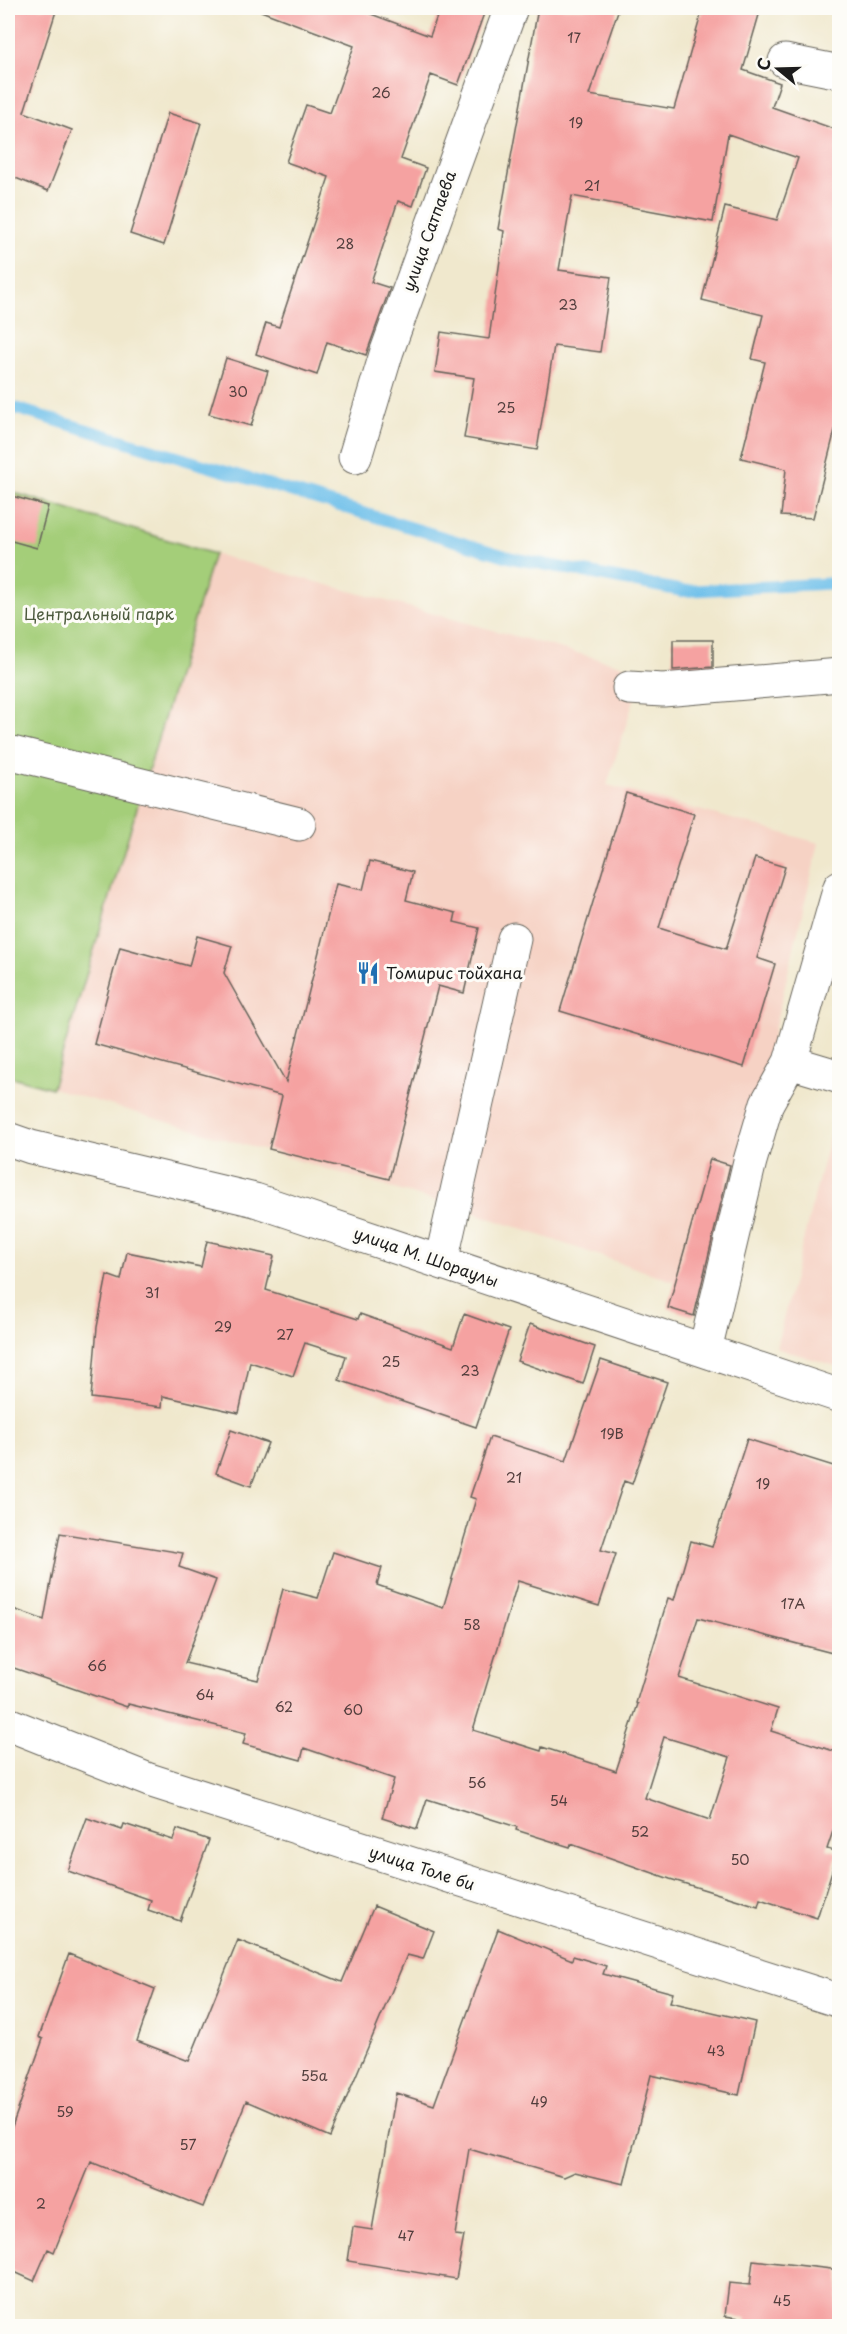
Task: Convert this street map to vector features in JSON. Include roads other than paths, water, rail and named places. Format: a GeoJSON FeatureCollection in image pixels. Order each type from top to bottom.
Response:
{"type":"FeatureCollection","features":[{"type":"Feature","properties":{"kind":"street","name":"улица Сатпаева"},"geometry":{"type":"LineString","coordinates":[[355,457],[387,351],[510,8]]}},
{"type":"Feature","properties":{"kind":"street"},"geometry":{"type":"LineString","coordinates":[[785,61],[840,72]]}},
{"type":"Feature","properties":{"kind":"street"},"geometry":{"type":"LineString","coordinates":[[629,688],[663,690],[840,675]]}},
{"type":"Feature","properties":{"kind":"street"},"geometry":{"type":"LineString","coordinates":[[8,752],[299,824]]}},
{"type":"Feature","properties":{"kind":"street"},"geometry":{"type":"LineString","coordinates":[[705,1350],[750,1161],[767,1103],[790,1062],[840,886]]}},
{"type":"Feature","properties":{"kind":"street"},"geometry":{"type":"LineString","coordinates":[[441,1262],[514,939]]}},
{"type":"Feature","properties":{"kind":"street"},"geometry":{"type":"LineString","coordinates":[[790,1062],[840,1077]]}},
{"type":"Feature","properties":{"kind":"street","name":"улица М. Шораулы"},"geometry":{"type":"LineString","coordinates":[[8,1139],[31,1147],[255,1200],[840,1396]]}},
{"type":"Feature","properties":{"kind":"street","name":"улица Толе би"},"geometry":{"type":"LineString","coordinates":[[8,1724],[149,1780],[840,2001]]}},
{"type":"Feature","properties":{"kind":"waterway"},"geometry":{"type":"LineString","coordinates":[[8,406],[512,558],[683,591],[840,583]]}},
{"type":"Feature","properties":{"kind":"place","name":"Томирис тойхана"},"geometry":{"type":"Point","coordinates":[368,973]}},
{"type":"Feature","properties":{"kind":"park label","name":"Центральный парк"},"geometry":{"type":"Point","coordinates":[99,614]}}]}
